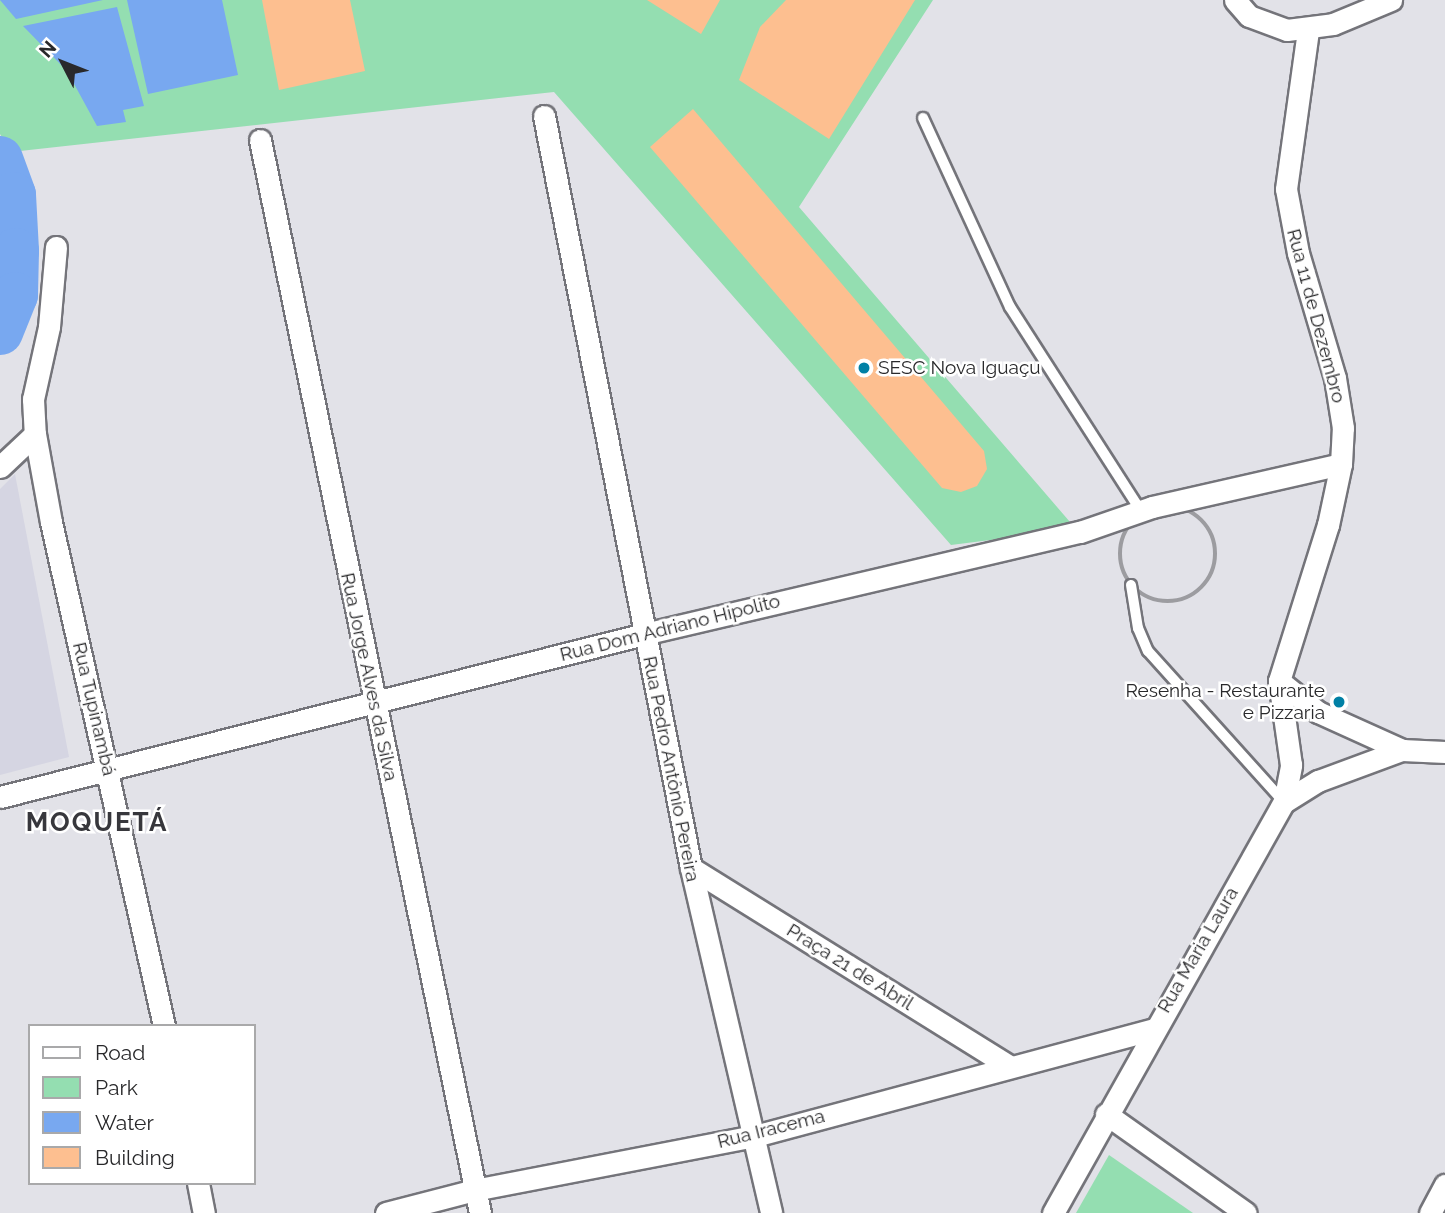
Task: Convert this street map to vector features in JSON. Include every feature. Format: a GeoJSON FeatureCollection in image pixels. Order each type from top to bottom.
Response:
{"type":"FeatureCollection","features":[{"type":"Feature","properties":{"kind":"street"},"geometry":{"type":"LineString","coordinates":[[1235,0],[1263,24],[1308,30],[1362,15],[1391,0]]}},
{"type":"Feature","properties":{"kind":"street","name":"Rua 11 de Dezembro"},"geometry":{"type":"LineString","coordinates":[[1284,802],[1291,765],[1279,681],[1328,525],[1341,464],[1341,405],[1298,253],[1286,189],[1308,30]]}},
{"type":"Feature","properties":{"kind":"street","name":"Rua Pedro Antônio Pereira"},"geometry":{"type":"LineString","coordinates":[[544,116],[691,868],[771,1213]]}},
{"type":"Feature","properties":{"kind":"street","name":"Rua Jorge Alves da Silva"},"geometry":{"type":"LineString","coordinates":[[260,140],[480,1213]]}},
{"type":"Feature","properties":{"kind":"street","name":"Rua Tupinambá"},"geometry":{"type":"LineString","coordinates":[[56,247],[49,327],[33,399],[35,434],[51,522],[163,1024]]}},
{"type":"Feature","properties":{"kind":"street"},"geometry":{"type":"LineString","coordinates":[[0,467],[35,434]]}},
{"type":"Feature","properties":{"kind":"street","name":"Rua Dom Adriano Hipolito"},"geometry":{"type":"LineString","coordinates":[[0,797],[644,634],[1080,532],[1146,509],[1341,464]]}},
{"type":"Feature","properties":{"kind":"street"},"geometry":{"type":"LineString","coordinates":[[1279,681],[1318,712],[1402,750],[1445,752]]}},
{"type":"Feature","properties":{"kind":"street","name":"Rua Maria Laura"},"geometry":{"type":"LineString","coordinates":[[1053,1213],[1153,1029],[1284,802],[1318,781],[1402,750]]}},
{"type":"Feature","properties":{"kind":"street","name":"Praça 21 de Abril"},"geometry":{"type":"LineString","coordinates":[[691,868],[1009,1066]]}},
{"type":"Feature","properties":{"kind":"street","name":"Rua Iracema"},"geometry":{"type":"LineString","coordinates":[[386,1213],[474,1190],[755,1136],[1153,1029]]}},
{"type":"Feature","properties":{"kind":"street"},"geometry":{"type":"LineString","coordinates":[[1106,1114],[1246,1213]]}},
{"type":"Feature","properties":{"kind":"street"},"geometry":{"type":"LineString","coordinates":[[198,1185],[204,1213]]}},
{"type":"Feature","properties":{"kind":"street"},"geometry":{"type":"LineString","coordinates":[[1430,1213],[1445,1185]]}},
{"type":"Feature","properties":{"kind":"lane"},"geometry":{"type":"LineString","coordinates":[[923,118],[1010,307],[1146,509]]}},
{"type":"Feature","properties":{"kind":"lane"},"geometry":{"type":"LineString","coordinates":[[1130,585],[1138,628],[1148,651],[1284,802]]}},
{"type":"Feature","properties":{"kind":"path"},"geometry":{"type":"LineString","coordinates":[[1182,508],[1207,525],[1216,554],[1214,569],[1206,583],[1182,601],[1149,599],[1130,585],[1119,562],[1120,544],[1137,516],[1146,509],[1182,508]]}},
{"type":"Feature","properties":{"kind":"shaded area"},"geometry":{"type":"Polygon","coordinates":[[[15,474],[69,757],[0,775],[0,489],[15,474]]]}},
{"type":"Feature","properties":{"kind":"green space","name":"SESC Nova Iguaçu"},"geometry":{"type":"Polygon","coordinates":[[[0,0],[933,0],[799,207],[1076,529],[951,545],[554,92],[11,152],[0,134],[0,0]]]}},
{"type":"Feature","properties":{"kind":"green space"},"geometry":{"type":"Polygon","coordinates":[[[1109,1155],[1193,1213],[1076,1213],[1109,1155]]]}},
{"type":"Feature","properties":{"kind":"water"},"geometry":{"type":"Polygon","coordinates":[[[0,0],[103,0],[16,19],[0,0]]]}},
{"type":"Feature","properties":{"kind":"water"},"geometry":{"type":"Polygon","coordinates":[[[127,0],[222,0],[238,75],[148,94],[127,0]]]}},
{"type":"Feature","properties":{"kind":"water"},"geometry":{"type":"Polygon","coordinates":[[[117,7],[144,106],[123,110],[126,122],[97,126],[67,71],[23,26],[117,7]]]}},
{"type":"Feature","properties":{"kind":"building"},"geometry":{"type":"Polygon","coordinates":[[[262,0],[350,0],[365,71],[279,90],[262,0]]]}},
{"type":"Feature","properties":{"kind":"building"},"geometry":{"type":"Polygon","coordinates":[[[647,0],[720,0],[701,34],[647,0]]]}},
{"type":"Feature","properties":{"kind":"building"},"geometry":{"type":"Polygon","coordinates":[[[786,0],[915,0],[829,139],[739,80],[760,27],[786,0]]]}},
{"type":"Feature","properties":{"kind":"building"},"geometry":{"type":"Polygon","coordinates":[[[693,109],[984,451],[987,469],[977,486],[961,492],[942,488],[650,147],[693,109]]]}},
{"type":"Feature","properties":{"kind":"waterway"},"geometry":{"type":"LineString","coordinates":[[0,159],[13,195],[16,251],[15,295],[0,332]]}},
{"type":"Feature","properties":{"kind":"place","name":"SESC Nova Iguaçu"},"geometry":{"type":"Point","coordinates":[864,368]}},
{"type":"Feature","properties":{"kind":"place","name":"Resenha - Restaurante e Pizzaria"},"geometry":{"type":"Point","coordinates":[1339,702]}},
{"type":"Feature","properties":{"kind":"district","name":"MOQUETÁ"},"geometry":{"type":"Point","coordinates":[97,823]}}]}
